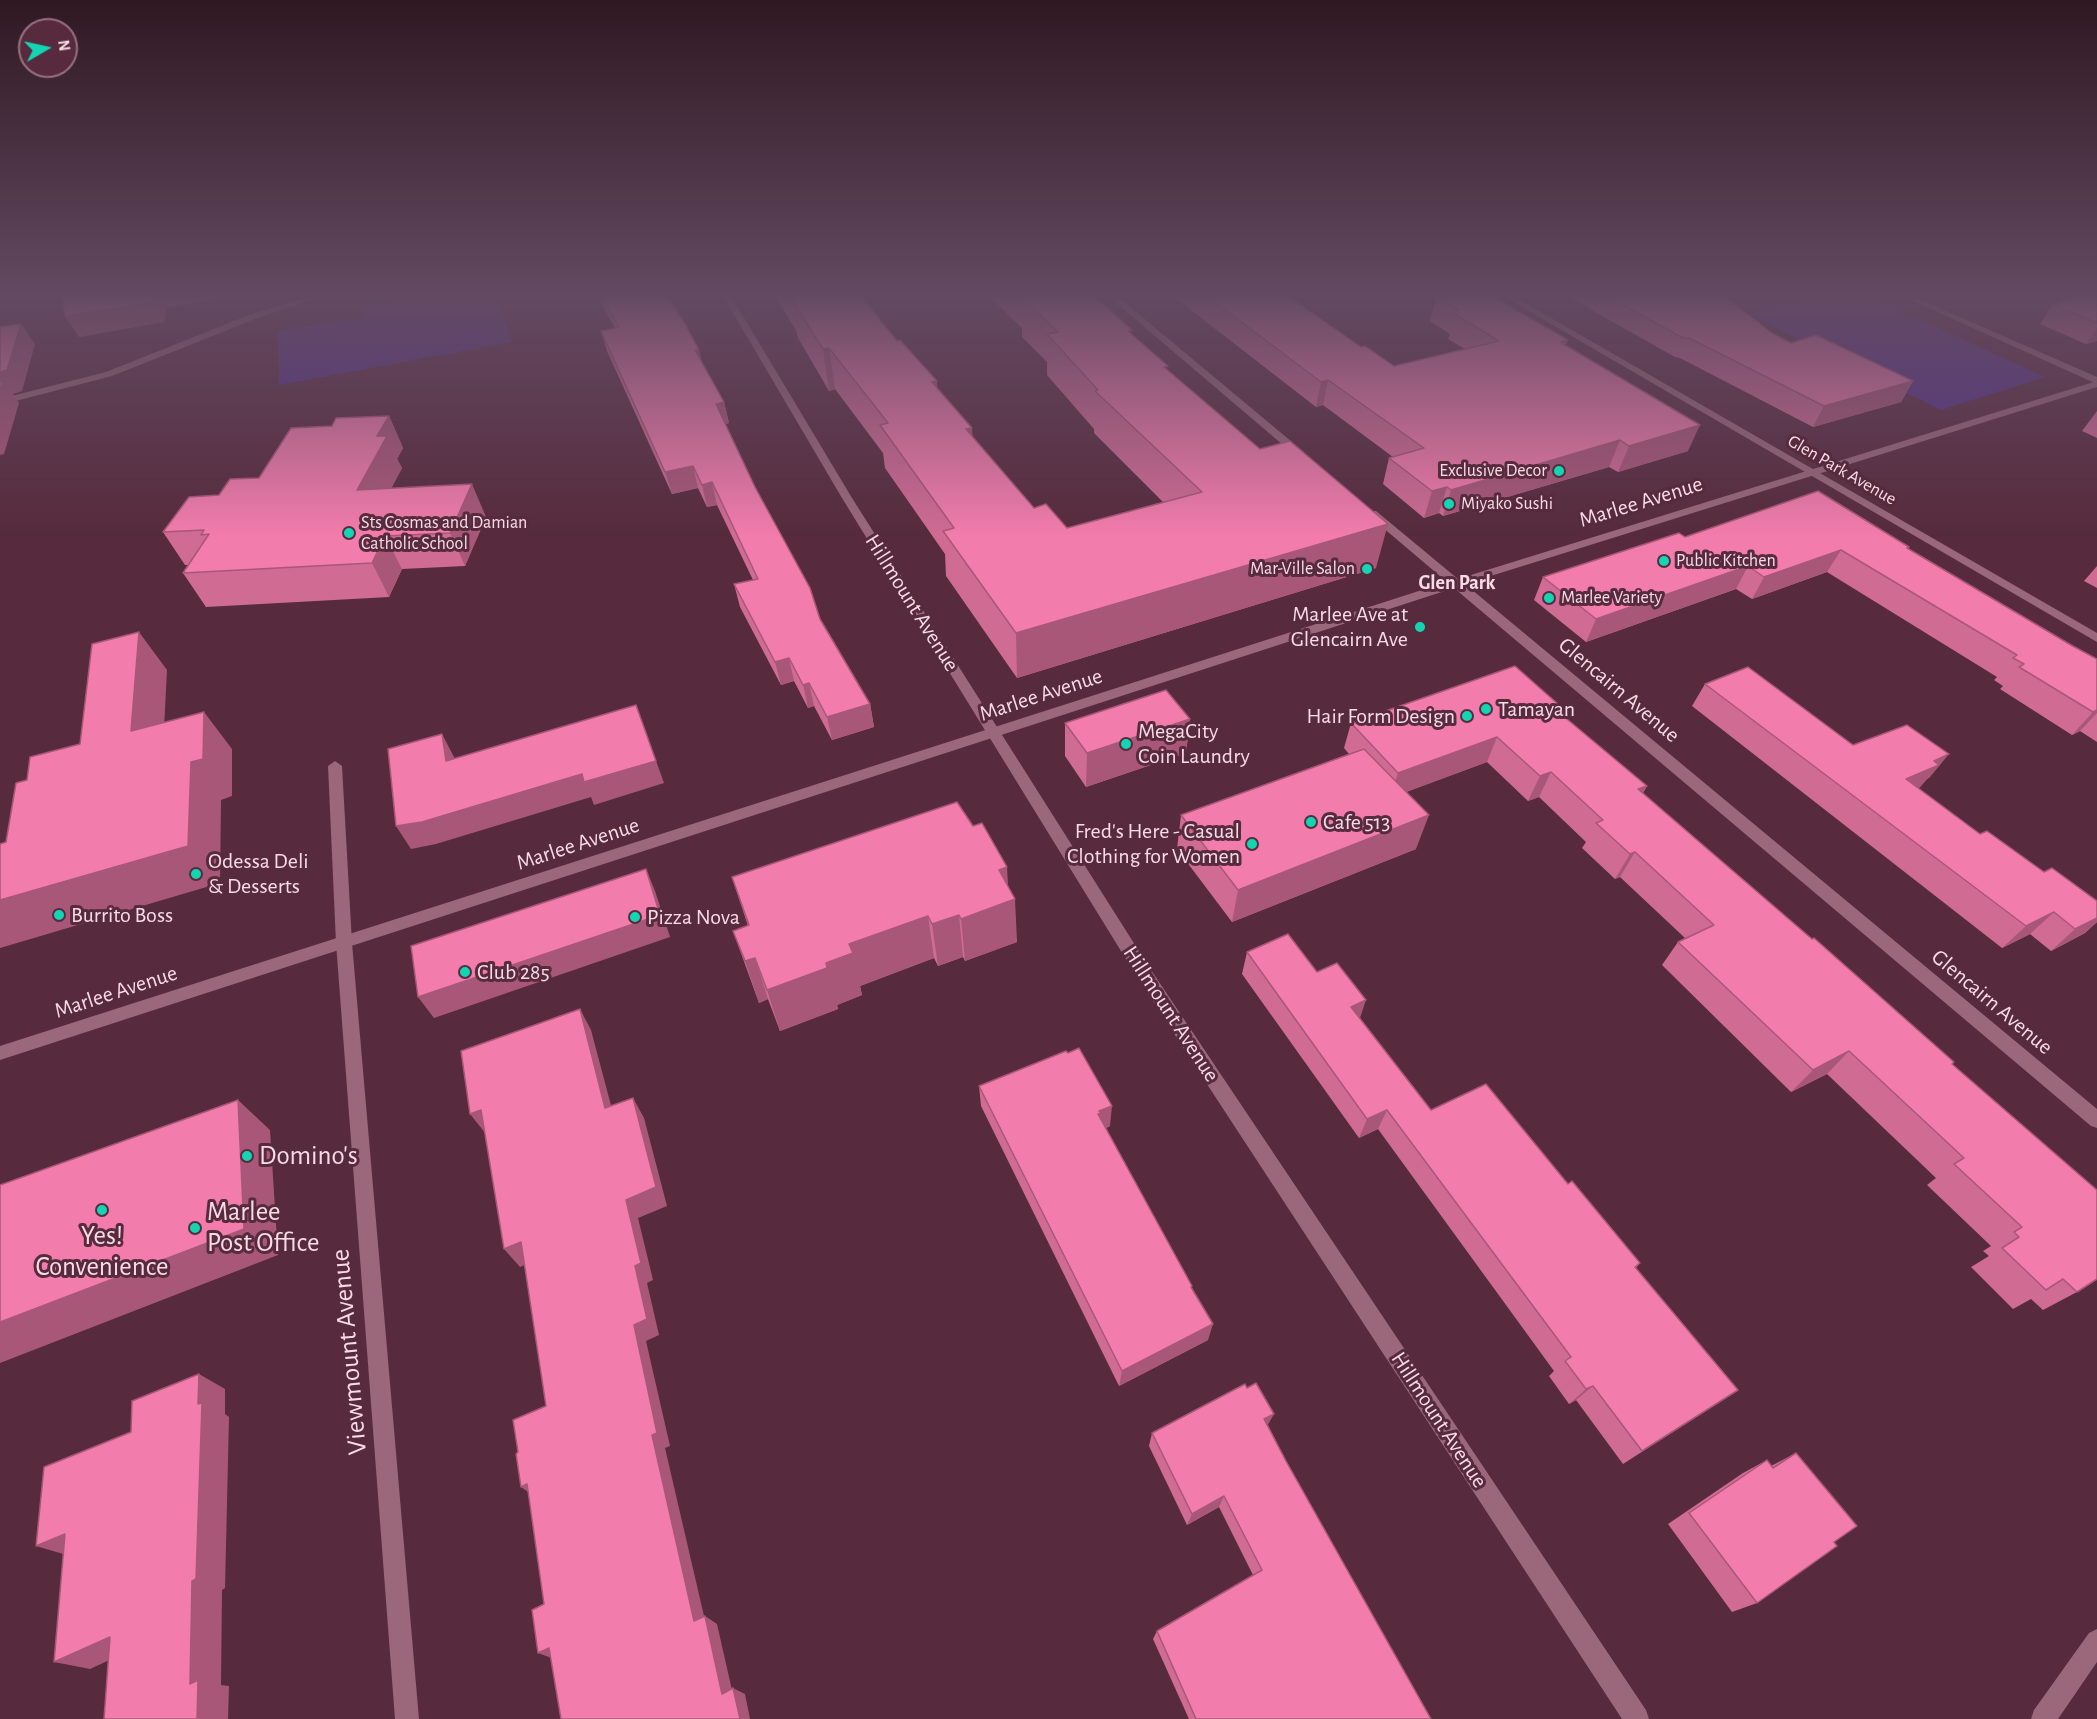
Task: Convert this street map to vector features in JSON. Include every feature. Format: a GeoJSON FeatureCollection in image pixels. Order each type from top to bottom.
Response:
{"type":"FeatureCollection","features":[{"type":"Feature","properties":{"kind":"street"},"geometry":{"type":"LineString","coordinates":[[0,402],[100,376]]}},
{"type":"Feature","properties":{"kind":"street","name":"Hillmount Avenue"},"geometry":{"type":"LineString","coordinates":[[775,376],[847,498],[1143,972],[1637,1719]]}},
{"type":"Feature","properties":{"kind":"street"},"geometry":{"type":"LineString","coordinates":[[1208,376],[1312,463]]}},
{"type":"Feature","properties":{"kind":"street","name":"Glen Park Avenue"},"geometry":{"type":"LineString","coordinates":[[1645,376],[2097,638]]}},
{"type":"Feature","properties":{"kind":"street","name":"Marlee Avenue"},"geometry":{"type":"LineString","coordinates":[[0,1053],[1457,583],[2097,382]]}},
{"type":"Feature","properties":{"kind":"street","name":"Glencairn Avenue"},"geometry":{"type":"LineString","coordinates":[[1364,506],[2097,1120]]}},
{"type":"Feature","properties":{"kind":"street","name":"Viewmount Avenue"},"geometry":{"type":"LineString","coordinates":[[335,766],[344,943],[407,1719]]}},
{"type":"Feature","properties":{"kind":"street"},"geometry":{"type":"LineString","coordinates":[[2043,1719],[2097,1641]]}},
{"type":"Feature","properties":{"kind":"shaded area"},"geometry":{"type":"Polygon","coordinates":[[[279,376],[327,376],[279,385],[279,376]]]}},
{"type":"Feature","properties":{"kind":"shaded area"},"geometry":{"type":"Polygon","coordinates":[[[1873,376],[2045,377],[1941,410],[1873,376]]]}},
{"type":"Feature","properties":{"kind":"building"},"geometry":{"type":"Polygon","coordinates":[[[622,376],[710,376],[724,402],[716,404],[755,487],[810,588],[820,619],[870,704],[827,717],[809,683],[803,685],[789,658],[775,662],[734,584],[758,579],[712,482],[702,485],[693,466],[665,472],[622,376]]]}},
{"type":"Feature","properties":{"kind":"building"},"geometry":{"type":"Polygon","coordinates":[[[851,376],[933,376],[937,381],[932,382],[972,428],[966,429],[1034,508],[1046,504],[1067,528],[1202,492],[1095,391],[1098,390],[1085,376],[1175,376],[1260,449],[1290,441],[1388,524],[1016,633],[943,531],[954,528],[880,425],[888,423],[851,376]]]}},
{"type":"Feature","properties":{"kind":"building"},"geometry":{"type":"Polygon","coordinates":[[[1313,376],[1618,376],[1700,425],[1629,446],[1620,440],[1451,490],[1447,487],[1432,491],[1389,458],[1424,448],[1328,380],[1321,382],[1313,376]]]}},
{"type":"Feature","properties":{"kind":"building"},"geometry":{"type":"Polygon","coordinates":[[[1765,376],[1903,376],[1913,381],[1824,406],[1765,376]]]}},
{"type":"Feature","properties":{"kind":"building"},"geometry":{"type":"Polygon","coordinates":[[[389,416],[377,436],[387,436],[357,490],[472,484],[450,533],[385,536],[372,563],[183,573],[209,534],[201,535],[204,530],[163,532],[189,497],[219,495],[230,479],[259,478],[291,428],[332,426],[336,418],[389,416]]]}},
{"type":"Feature","properties":{"kind":"building"},"geometry":{"type":"Polygon","coordinates":[[[1818,491],[1909,547],[1907,548],[2097,659],[2097,710],[2093,712],[2019,667],[2024,664],[2013,658],[2017,655],[1841,550],[1764,577],[1748,566],[1596,619],[1543,577],[1679,533],[1685,537],[1818,491]]]}},
{"type":"Feature","properties":{"kind":"building"},"geometry":{"type":"Polygon","coordinates":[[[139,632],[131,731],[204,712],[203,759],[191,762],[188,846],[0,900],[0,844],[6,842],[16,783],[27,780],[30,757],[80,744],[92,644],[139,632]]]}},
{"type":"Feature","properties":{"kind":"building"},"geometry":{"type":"Polygon","coordinates":[[[1515,666],[1567,712],[1561,714],[1647,786],[1638,789],[1812,939],[1814,938],[1954,1062],[1952,1064],[2097,1190],[2097,1279],[2077,1292],[2063,1279],[2046,1290],[2002,1248],[2019,1237],[2014,1232],[2022,1227],[1954,1164],[1964,1158],[1849,1051],[1813,1070],[1678,942],[1714,925],[1635,852],[1630,854],[1596,823],[1603,820],[1551,772],[1540,776],[1497,737],[1398,773],[1351,723],[1515,666]]]}},
{"type":"Feature","properties":{"kind":"building"},"geometry":{"type":"Polygon","coordinates":[[[1748,667],[1853,745],[1907,725],[1949,754],[1934,761],[1939,765],[1906,779],[1980,834],[1987,831],[2044,872],[2052,868],[2097,901],[2097,918],[2075,929],[2054,912],[2026,926],[1705,684],[1748,667]]]}},
{"type":"Feature","properties":{"kind":"building"},"geometry":{"type":"Polygon","coordinates":[[[1166,690],[1190,719],[1087,753],[1065,723],[1166,690]]]}},
{"type":"Feature","properties":{"kind":"building"},"geometry":{"type":"Polygon","coordinates":[[[636,705],[656,761],[584,782],[582,774],[422,822],[396,826],[388,749],[442,734],[446,761],[636,705]]]}},
{"type":"Feature","properties":{"kind":"building"},"geometry":{"type":"Polygon","coordinates":[[[1364,749],[1429,815],[1238,890],[1181,815],[1364,749]]]}},
{"type":"Feature","properties":{"kind":"building"},"geometry":{"type":"Polygon","coordinates":[[[957,802],[973,826],[982,823],[1007,867],[999,870],[1015,899],[961,919],[959,915],[932,924],[928,916],[849,944],[853,953],[826,963],[827,968],[767,990],[755,958],[745,961],[733,931],[749,925],[732,877],[957,802]]]}},
{"type":"Feature","properties":{"kind":"building"},"geometry":{"type":"Polygon","coordinates":[[[646,869],[660,915],[418,997],[411,946],[646,869]]]}},
{"type":"Feature","properties":{"kind":"building"},"geometry":{"type":"Polygon","coordinates":[[[1288,934],[1317,972],[1337,963],[1366,1000],[1351,1007],[1431,1110],[1486,1084],[1568,1184],[1572,1181],[1640,1263],[1635,1267],[1738,1390],[1642,1451],[1593,1386],[1586,1389],[1565,1361],[1571,1357],[1387,1110],[1367,1119],[1247,952],[1288,934]]]}},
{"type":"Feature","properties":{"kind":"building"},"geometry":{"type":"Polygon","coordinates":[[[580,1009],[605,1108],[633,1098],[656,1187],[626,1200],[641,1263],[635,1266],[647,1319],[634,1325],[657,1433],[652,1435],[694,1621],[705,1616],[722,1694],[733,1688],[740,1719],[561,1719],[549,1648],[538,1653],[532,1610],[544,1604],[527,1484],[521,1487],[513,1420],[546,1406],[521,1242],[504,1249],[481,1110],[470,1114],[461,1051],[580,1009]]]}},
{"type":"Feature","properties":{"kind":"building"},"geometry":{"type":"Polygon","coordinates":[[[1079,1048],[1112,1106],[1099,1111],[1101,1113],[1098,1114],[1213,1324],[1122,1371],[979,1086],[1066,1051],[1068,1053],[1079,1048]]]}},
{"type":"Feature","properties":{"kind":"building"},"geometry":{"type":"Polygon","coordinates":[[[238,1100],[244,1229],[0,1322],[0,1185],[238,1100]]]}},
{"type":"Feature","properties":{"kind":"building"},"geometry":{"type":"Polygon","coordinates":[[[199,1374],[198,1404],[202,1403],[196,1579],[192,1581],[190,1684],[198,1680],[197,1719],[104,1719],[110,1637],[54,1662],[65,1534],[36,1546],[44,1467],[131,1432],[132,1401],[199,1374]]]}},
{"type":"Feature","properties":{"kind":"building"},"geometry":{"type":"Polygon","coordinates":[[[1256,1383],[1274,1414],[1264,1419],[1431,1719],[1196,1719],[1157,1631],[1262,1570],[1224,1496],[1192,1514],[1152,1433],[1245,1384],[1247,1388],[1256,1383]]]}},
{"type":"Feature","properties":{"kind":"building"},"geometry":{"type":"Polygon","coordinates":[[[1796,1453],[1857,1526],[1834,1542],[1837,1546],[1757,1603],[1689,1513],[1767,1460],[1773,1468],[1796,1453]]]}},
{"type":"Feature","properties":{"kind":"place","name":"Exclusive Decor"},"geometry":{"type":"Point","coordinates":[1559,471]}},
{"type":"Feature","properties":{"kind":"place","name":"Miyako Sushi"},"geometry":{"type":"Point","coordinates":[1449,504]}},
{"type":"Feature","properties":{"kind":"place","name":"Sts Cosmas and Damian Catholic School"},"geometry":{"type":"Point","coordinates":[349,533]}},
{"type":"Feature","properties":{"kind":"place","name":"Public Kitchen"},"geometry":{"type":"Point","coordinates":[1664,561]}},
{"type":"Feature","properties":{"kind":"place","name":"Mar-Ville Salon"},"geometry":{"type":"Point","coordinates":[1367,569]}},
{"type":"Feature","properties":{"kind":"place","name":"Marlee Variety"},"geometry":{"type":"Point","coordinates":[1549,598]}},
{"type":"Feature","properties":{"kind":"place","name":"Marlee Ave at Glencairn Ave"},"geometry":{"type":"Point","coordinates":[1420,627]}},
{"type":"Feature","properties":{"kind":"place","name":"Tamayan"},"geometry":{"type":"Point","coordinates":[1486,709]}},
{"type":"Feature","properties":{"kind":"place","name":"Hair Form Design"},"geometry":{"type":"Point","coordinates":[1467,716]}},
{"type":"Feature","properties":{"kind":"place","name":"MegaCity Coin Laundry"},"geometry":{"type":"Point","coordinates":[1126,744]}},
{"type":"Feature","properties":{"kind":"place","name":"Cafe 513"},"geometry":{"type":"Point","coordinates":[1311,822]}},
{"type":"Feature","properties":{"kind":"place","name":"Fred's Here - Casual Clothing for Women"},"geometry":{"type":"Point","coordinates":[1252,844]}},
{"type":"Feature","properties":{"kind":"place","name":"Odessa Deli & Desserts"},"geometry":{"type":"Point","coordinates":[196,874]}},
{"type":"Feature","properties":{"kind":"place","name":"Burrito Boss"},"geometry":{"type":"Point","coordinates":[59,915]}},
{"type":"Feature","properties":{"kind":"place","name":"Pizza Nova"},"geometry":{"type":"Point","coordinates":[635,917]}},
{"type":"Feature","properties":{"kind":"place","name":"Club 285"},"geometry":{"type":"Point","coordinates":[465,972]}},
{"type":"Feature","properties":{"kind":"place","name":"Domino's"},"geometry":{"type":"Point","coordinates":[247,1156]}},
{"type":"Feature","properties":{"kind":"place","name":"Yes! Convenience"},"geometry":{"type":"Point","coordinates":[102,1210]}},
{"type":"Feature","properties":{"kind":"place","name":"Marlee Post Office"},"geometry":{"type":"Point","coordinates":[195,1228]}},
{"type":"Feature","properties":{"kind":"district","name":"Glen Park"},"geometry":{"type":"Point","coordinates":[1457,583]}}]}
